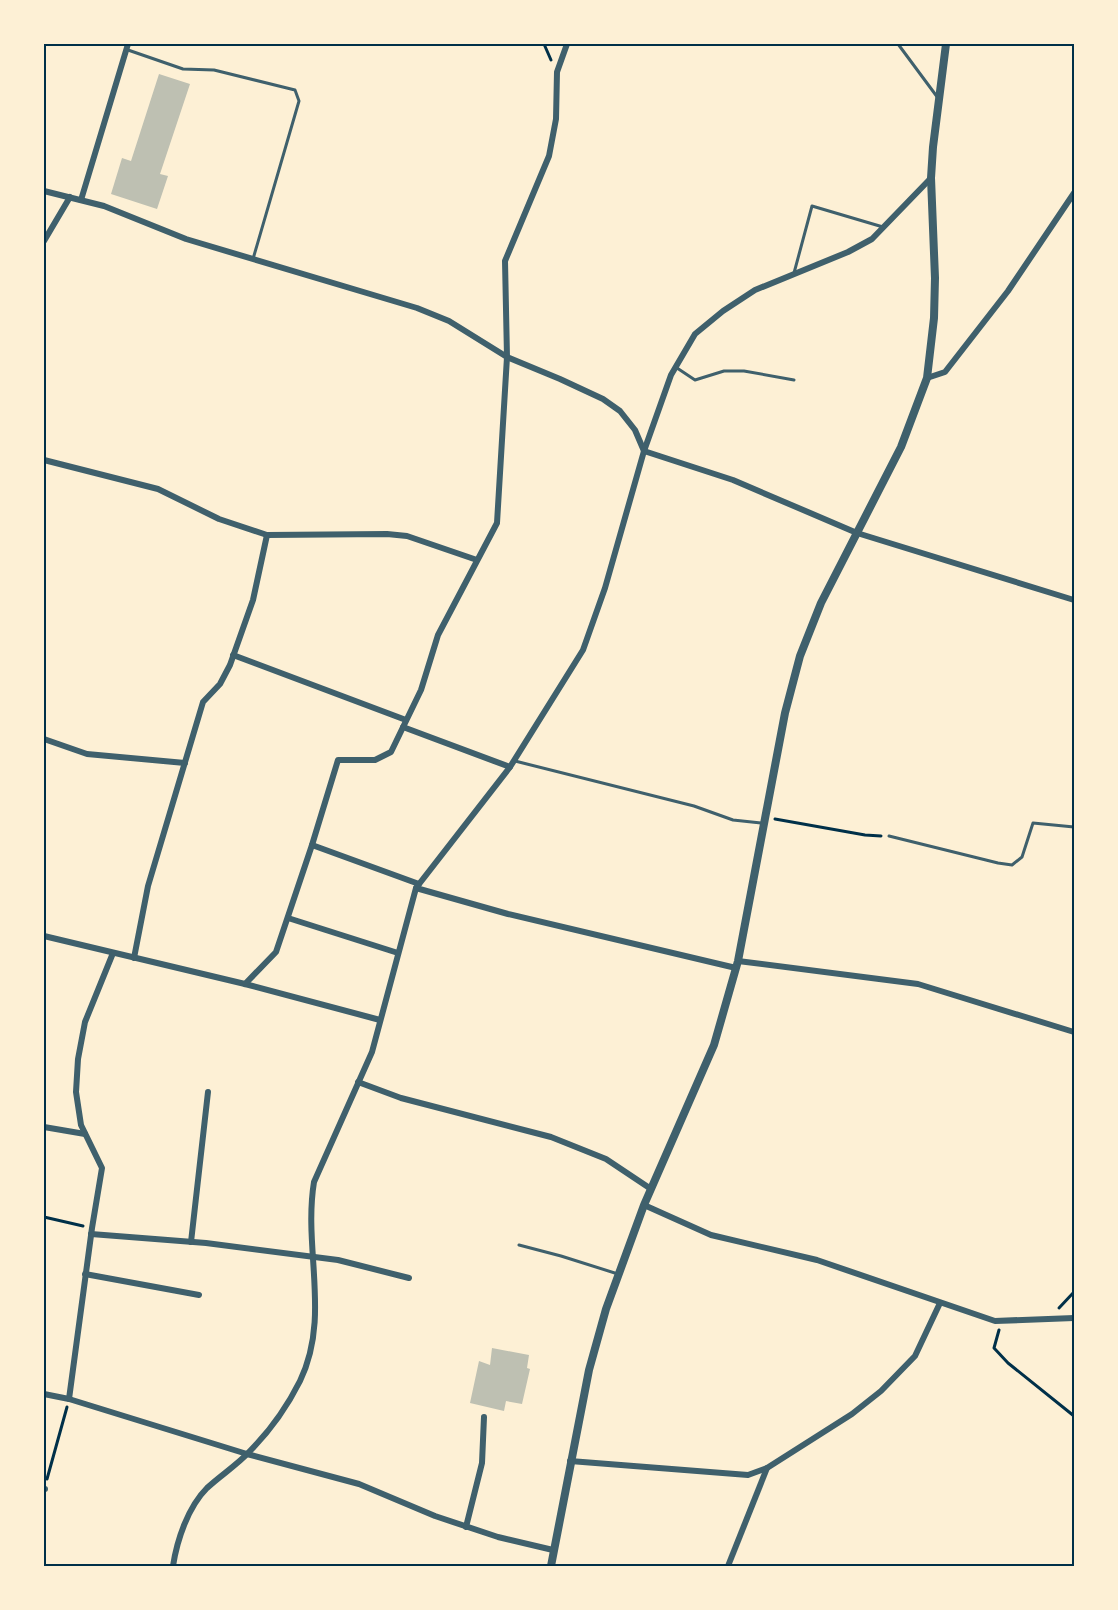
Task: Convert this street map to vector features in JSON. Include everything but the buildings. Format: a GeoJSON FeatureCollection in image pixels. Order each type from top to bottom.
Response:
{"type":"FeatureCollection","features":[{"type":"Feature","properties":{"kind":"street"},"geometry":{"type":"LineString","coordinates":[[245,984],[276,952],[338,760],[375,760],[391,752],[421,690],[438,635],[497,523],[507,357],[505,261],[549,156],[556,119],[557,72],[567,44]]}},
{"type":"Feature","properties":{"kind":"street"},"geometry":{"type":"LineString","coordinates":[[551,1566],[589,1370],[618,1274],[644,1205],[714,1045],[737,964],[785,713],[800,656],[821,603],[901,447],[927,378],[935,298],[931,178],[946,44]]}},
{"type":"Feature","properties":{"kind":"street"},"geometry":{"type":"LineString","coordinates":[[81,200],[126,45]]}},
{"type":"Feature","properties":{"kind":"street"},"geometry":{"type":"LineString","coordinates":[[173,1566],[181,1535],[191,1510],[206,1489],[247,1454],[269,1431],[300,1380],[314,1338],[316,1296],[310,1205],[314,1182],[372,1052],[418,886],[512,764],[583,650],[604,588],[644,451],[675,367],[695,334],[723,311],[755,290],[848,252],[872,239],[931,178]]}},
{"type":"Feature","properties":{"kind":"street"},"geometry":{"type":"LineString","coordinates":[[44,191],[81,200],[186,239],[417,308],[449,321],[507,357],[603,399],[620,411],[635,430],[644,451],[733,480],[857,532],[1074,600]]}},
{"type":"Feature","properties":{"kind":"street"},"geometry":{"type":"LineString","coordinates":[[927,378],[945,372],[1008,291],[1074,193]]}},
{"type":"Feature","properties":{"kind":"street"},"geometry":{"type":"LineString","coordinates":[[44,241],[70,197]]}},
{"type":"Feature","properties":{"kind":"street"},"geometry":{"type":"LineString","coordinates":[[44,460],[158,489],[219,519],[267,536],[387,534],[407,536],[477,560]]}},
{"type":"Feature","properties":{"kind":"street"},"geometry":{"type":"LineString","coordinates":[[134,958],[148,886],[203,702],[220,684],[233,655],[253,600],[267,536]]}},
{"type":"Feature","properties":{"kind":"street"},"geometry":{"type":"LineString","coordinates":[[233,655],[512,764]]}},
{"type":"Feature","properties":{"kind":"street"},"geometry":{"type":"LineString","coordinates":[[44,739],[87,754],[185,763]]}},
{"type":"Feature","properties":{"kind":"street"},"geometry":{"type":"LineString","coordinates":[[312,845],[418,886],[508,914],[737,964],[918,984],[1074,1032]]}},
{"type":"Feature","properties":{"kind":"street"},"geometry":{"type":"LineString","coordinates":[[288,918],[398,953]]}},
{"type":"Feature","properties":{"kind":"street"},"geometry":{"type":"LineString","coordinates":[[44,936],[245,984],[380,1020]]}},
{"type":"Feature","properties":{"kind":"street"},"geometry":{"type":"LineString","coordinates":[[69,1399],[91,1231],[102,1168],[81,1125],[76,1092],[78,1059],[85,1022],[113,953]]}},
{"type":"Feature","properties":{"kind":"street"},"geometry":{"type":"LineString","coordinates":[[358,1082],[401,1098],[551,1137],[606,1159],[651,1189]]}},
{"type":"Feature","properties":{"kind":"street"},"geometry":{"type":"LineString","coordinates":[[191,1242],[208,1092]]}},
{"type":"Feature","properties":{"kind":"street"},"geometry":{"type":"LineString","coordinates":[[44,1127],[85,1134]]}},
{"type":"Feature","properties":{"kind":"street"},"geometry":{"type":"LineString","coordinates":[[644,1205],[711,1235],[817,1260],[940,1304],[1000,1321],[1074,1318]]}},
{"type":"Feature","properties":{"kind":"street"},"geometry":{"type":"LineString","coordinates":[[91,1231],[313,1256],[409,1278]]}},
{"type":"Feature","properties":{"kind":"street"},"geometry":{"type":"LineString","coordinates":[[86,1274],[199,1295]]}},
{"type":"Feature","properties":{"kind":"street"},"geometry":{"type":"LineString","coordinates":[[570,1461],[748,1475],[766,1468],[852,1414],[881,1391],[915,1356],[940,1304]]}},
{"type":"Feature","properties":{"kind":"street"},"geometry":{"type":"LineString","coordinates":[[44,1394],[69,1399],[247,1454],[359,1484],[466,1527],[529,1546],[554,1550]]}},
{"type":"Feature","properties":{"kind":"street"},"geometry":{"type":"LineString","coordinates":[[466,1527],[482,1463],[484,1417]]}},
{"type":"Feature","properties":{"kind":"street"},"geometry":{"type":"LineString","coordinates":[[728,1566],[766,1468]]}},
{"type":"Feature","properties":{"kind":"lane"},"geometry":{"type":"LineString","coordinates":[[898,44],[939,99]]}},
{"type":"Feature","properties":{"kind":"lane"},"geometry":{"type":"LineString","coordinates":[[126,45],[183,69],[214,70],[295,90],[299,101],[253,259]]}},
{"type":"Feature","properties":{"kind":"lane"},"geometry":{"type":"LineString","coordinates":[[793,275],[812,206],[884,228]]}},
{"type":"Feature","properties":{"kind":"lane"},"geometry":{"type":"LineString","coordinates":[[675,367],[695,380],[724,371],[744,371],[794,380]]}},
{"type":"Feature","properties":{"kind":"lane"},"geometry":{"type":"LineString","coordinates":[[512,764],[693,806],[733,820],[764,820]]}},
{"type":"Feature","properties":{"kind":"lane"},"geometry":{"type":"LineString","coordinates":[[889,836],[1012,865],[1022,857],[1033,823],[1074,827]]}},
{"type":"Feature","properties":{"kind":"lane"},"geometry":{"type":"LineString","coordinates":[[519,1245],[618,1274]]}},
{"type":"Feature","properties":{"kind":"path"},"geometry":{"type":"LineString","coordinates":[[764,820],[865,835],[889,836]]}},
{"type":"Feature","properties":{"kind":"path"},"geometry":{"type":"LineString","coordinates":[[44,1217],[91,1231]]}},
{"type":"Feature","properties":{"kind":"path"},"geometry":{"type":"LineString","coordinates":[[1048,1320],[1074,1292]]}},
{"type":"Feature","properties":{"kind":"path"},"geometry":{"type":"LineString","coordinates":[[1000,1321],[994,1348],[1008,1364],[1074,1416]]}},
{"type":"Feature","properties":{"kind":"path"},"geometry":{"type":"LineString","coordinates":[[44,1489],[69,1399]]}}]}
